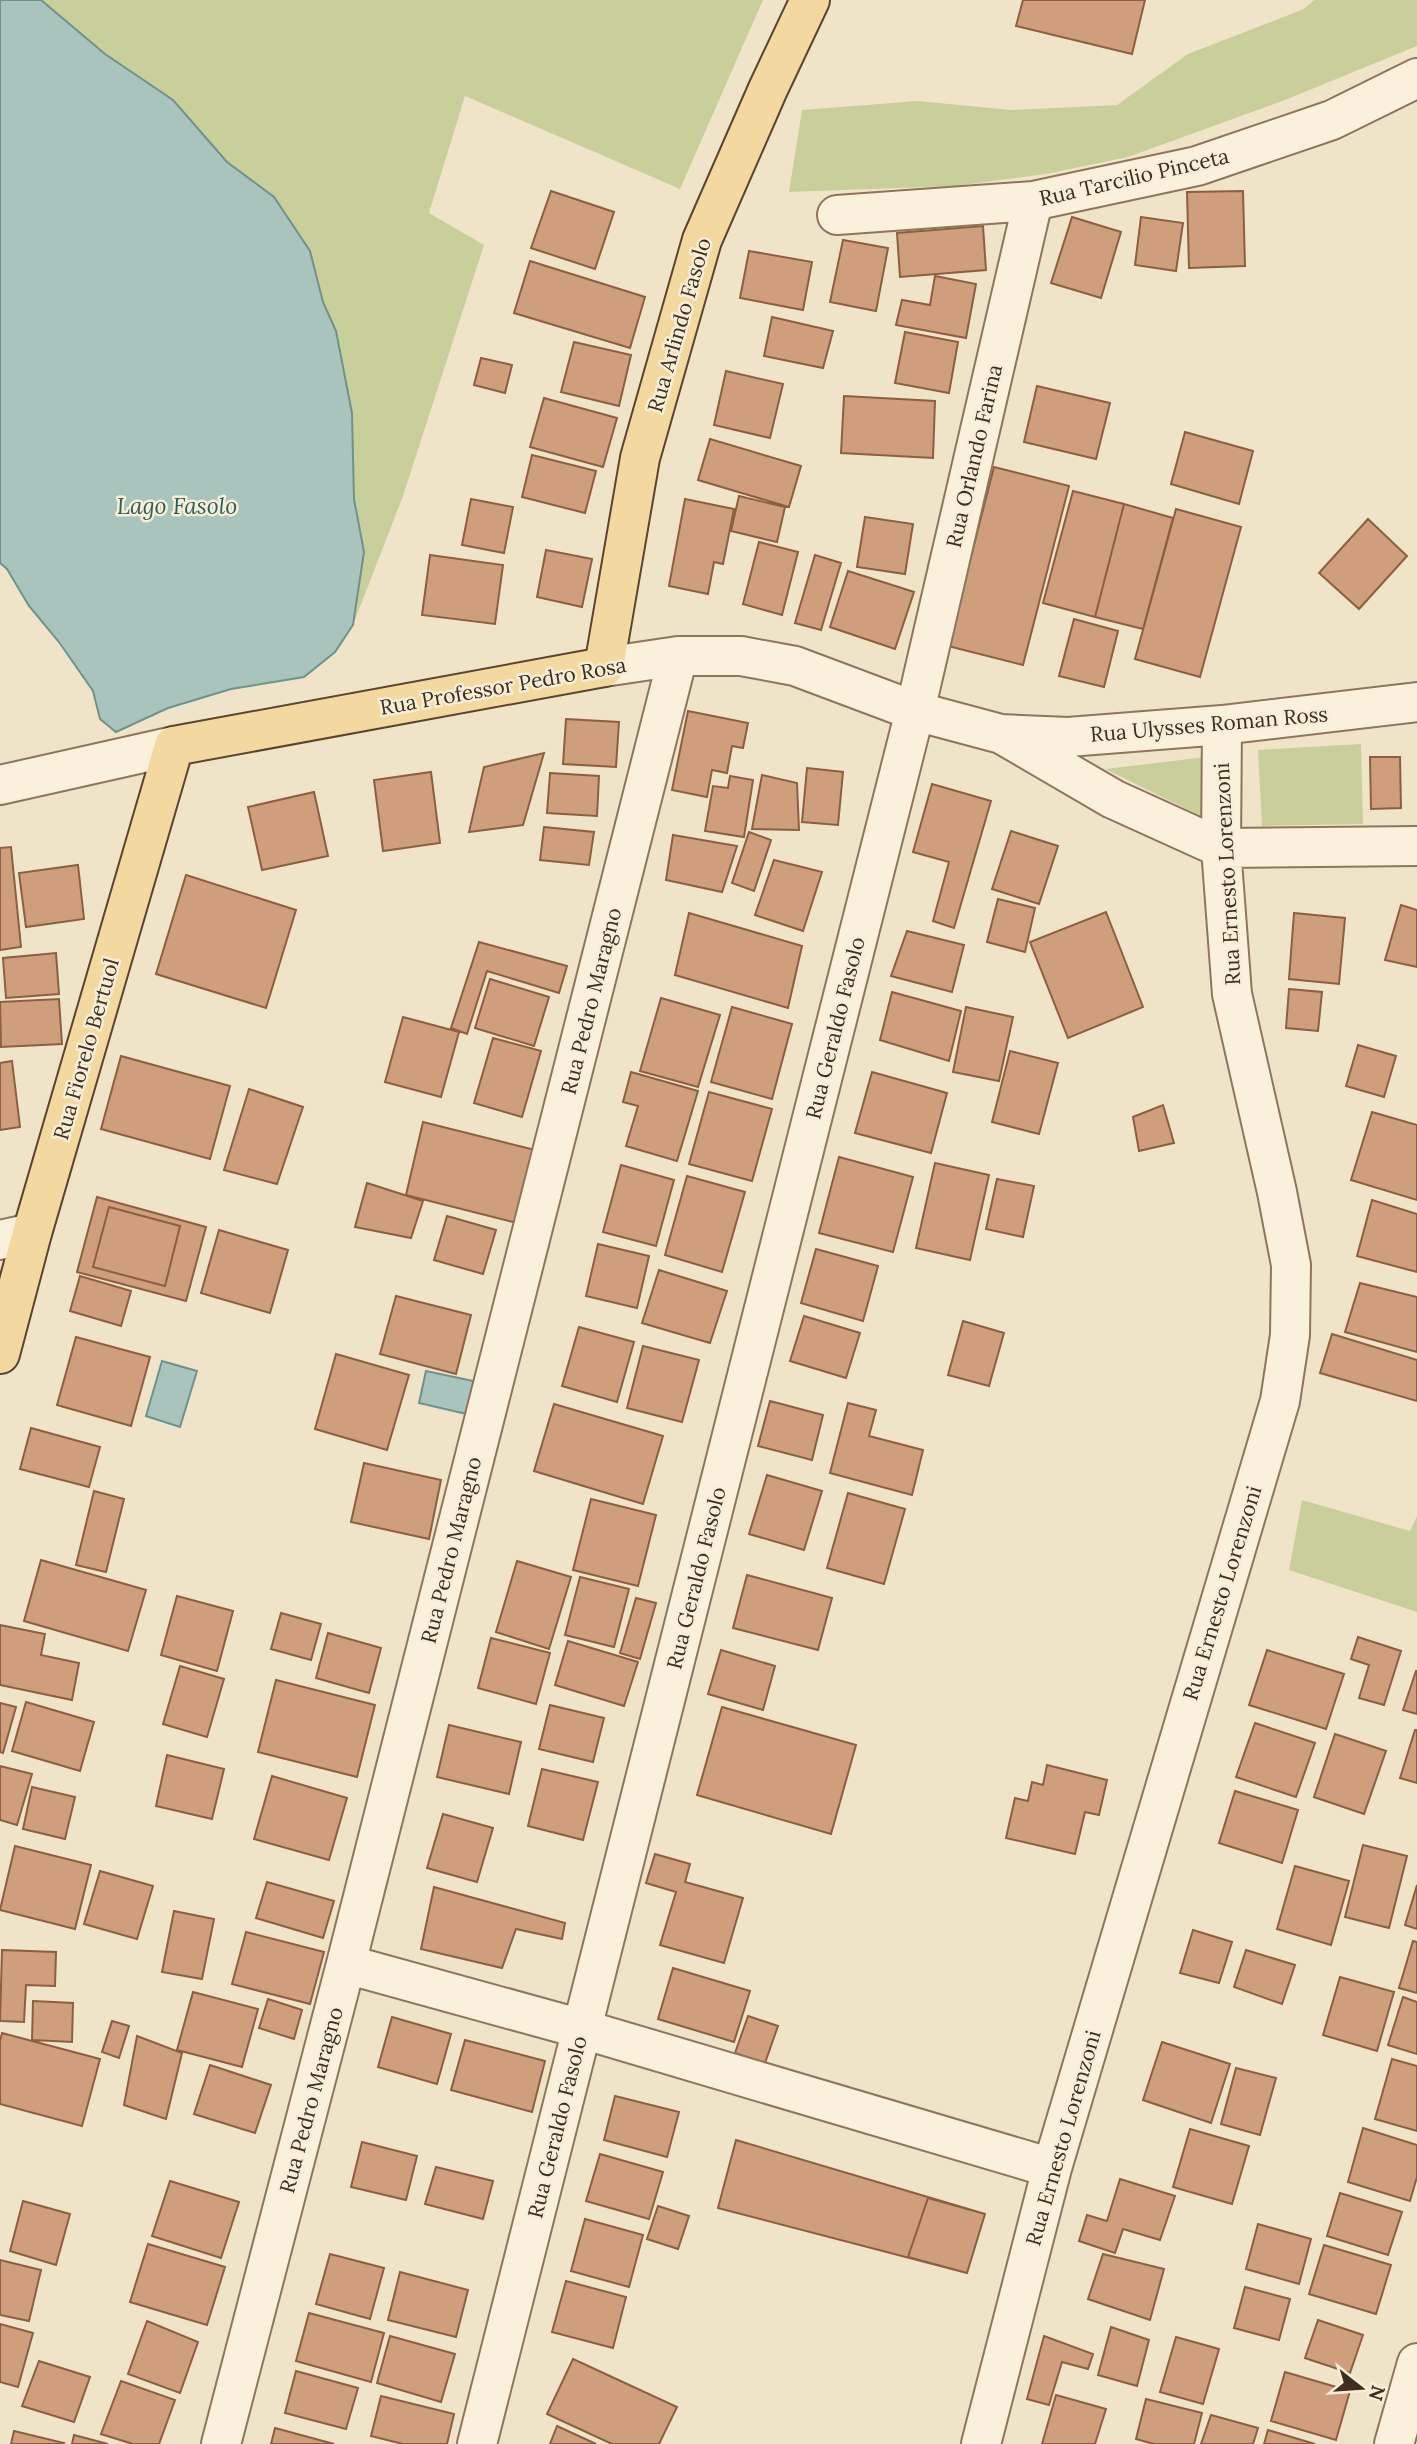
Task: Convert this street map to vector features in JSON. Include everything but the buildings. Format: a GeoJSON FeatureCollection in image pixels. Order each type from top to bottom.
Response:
{"type":"FeatureCollection","features":[{"type":"Feature","properties":{"kind":"main road","name":"Rua Arlindo Fasolo"},"geometry":{"type":"LineString","coordinates":[[604,667],[640,458],[702,240],[810,0]]}},
{"type":"Feature","properties":{"kind":"main road","name":"Rua Professor Pedro Rosa"},"geometry":{"type":"LineString","coordinates":[[174,746],[604,667]]}},
{"type":"Feature","properties":{"kind":"main road","name":"Rua Fiorelo Bertuol"},"geometry":{"type":"LineString","coordinates":[[0,1354],[16,1236],[174,746]]}},
{"type":"Feature","properties":{"kind":"street","name":"Rua Tarcilio Pinceta"},"geometry":{"type":"LineString","coordinates":[[837,215],[1032,201],[1197,166],[1332,120],[1417,78]]}},
{"type":"Feature","properties":{"kind":"street","name":"Rua Orlando Farina"},"geometry":{"type":"LineString","coordinates":[[915,711],[1032,201]]}},
{"type":"Feature","properties":{"kind":"street","name":"Rua Professor Pedro Rosa"},"geometry":{"type":"LineString","coordinates":[[604,667],[678,656],[741,656],[795,666],[915,711],[1001,734]]}},
{"type":"Feature","properties":{"kind":"street","name":"Rua Pedro Maragno"},"geometry":{"type":"LineString","coordinates":[[221,2444],[346,1964],[678,656]]}},
{"type":"Feature","properties":{"kind":"street","name":"Rua Ulysses Roman Ross"},"geometry":{"type":"LineString","coordinates":[[1001,734],[1068,737],[1222,725],[1417,702]]}},
{"type":"Feature","properties":{"kind":"street","name":"Rua Geraldo Fasolo"},"geometry":{"type":"LineString","coordinates":[[477,2444],[915,711]]}},
{"type":"Feature","properties":{"kind":"street","name":"Rua Ernesto Lorenzoni"},"geometry":{"type":"LineString","coordinates":[[981,2444],[1052,2168],[1280,1401],[1290,1335],[1291,1265],[1278,1192],[1232,994],[1221,848],[1222,725]]}},
{"type":"Feature","properties":{"kind":"street"},"geometry":{"type":"LineString","coordinates":[[1001,734],[1114,799],[1221,848],[1417,846]]}},
{"type":"Feature","properties":{"kind":"street","name":"Rua Professor Pedro Rosa"},"geometry":{"type":"LineString","coordinates":[[0,785],[174,746]]}},
{"type":"Feature","properties":{"kind":"street"},"geometry":{"type":"LineString","coordinates":[[346,1964],[582,2029],[1052,2168]]}},
{"type":"Feature","properties":{"kind":"street"},"geometry":{"type":"LineString","coordinates":[[1394,2444],[1417,2363]]}},
{"type":"Feature","properties":{"kind":"green space"},"geometry":{"type":"Polygon","coordinates":[[[37,0],[763,0],[680,189],[465,96],[429,213],[484,245],[403,496],[353,625],[364,552],[354,499],[352,413],[336,331],[323,302],[310,251],[274,197],[227,162],[173,100],[105,54],[37,0]]]}},
{"type":"Feature","properties":{"kind":"green space"},"geometry":{"type":"Polygon","coordinates":[[[1314,0],[1417,0],[1417,46],[1285,100],[1128,157],[1046,174],[955,186],[789,192],[802,110],[917,101],[1012,110],[1117,105],[1188,54],[1304,9],[1314,0]]]}},
{"type":"Feature","properties":{"kind":"green space"},"geometry":{"type":"Polygon","coordinates":[[[1361,744],[1363,824],[1262,826],[1258,750],[1361,744]]]}},
{"type":"Feature","properties":{"kind":"green space"},"geometry":{"type":"Polygon","coordinates":[[[1206,757],[1209,820],[1105,769],[1206,757]]]}},
{"type":"Feature","properties":{"kind":"green space"},"geometry":{"type":"Polygon","coordinates":[[[1302,1500],[1410,1531],[1417,1516],[1417,1612],[1289,1570],[1302,1500]]]}},
{"type":"Feature","properties":{"kind":"water","name":"Lago Fasolo"},"geometry":{"type":"Polygon","coordinates":[[[0,0],[41,0],[105,54],[173,100],[227,162],[274,197],[310,251],[323,302],[336,331],[352,413],[354,499],[364,552],[353,625],[335,652],[304,677],[231,689],[168,708],[116,732],[100,719],[93,691],[59,642],[29,606],[7,569],[0,563],[0,0]]]}},
{"type":"Feature","properties":{"kind":"water"},"geometry":{"type":"Polygon","coordinates":[[[162,1361],[197,1371],[180,1427],[146,1416],[162,1361]]]}},
{"type":"Feature","properties":{"kind":"water"},"geometry":{"type":"Polygon","coordinates":[[[426,1371],[478,1382],[471,1415],[419,1403],[426,1371]]]}}]}
